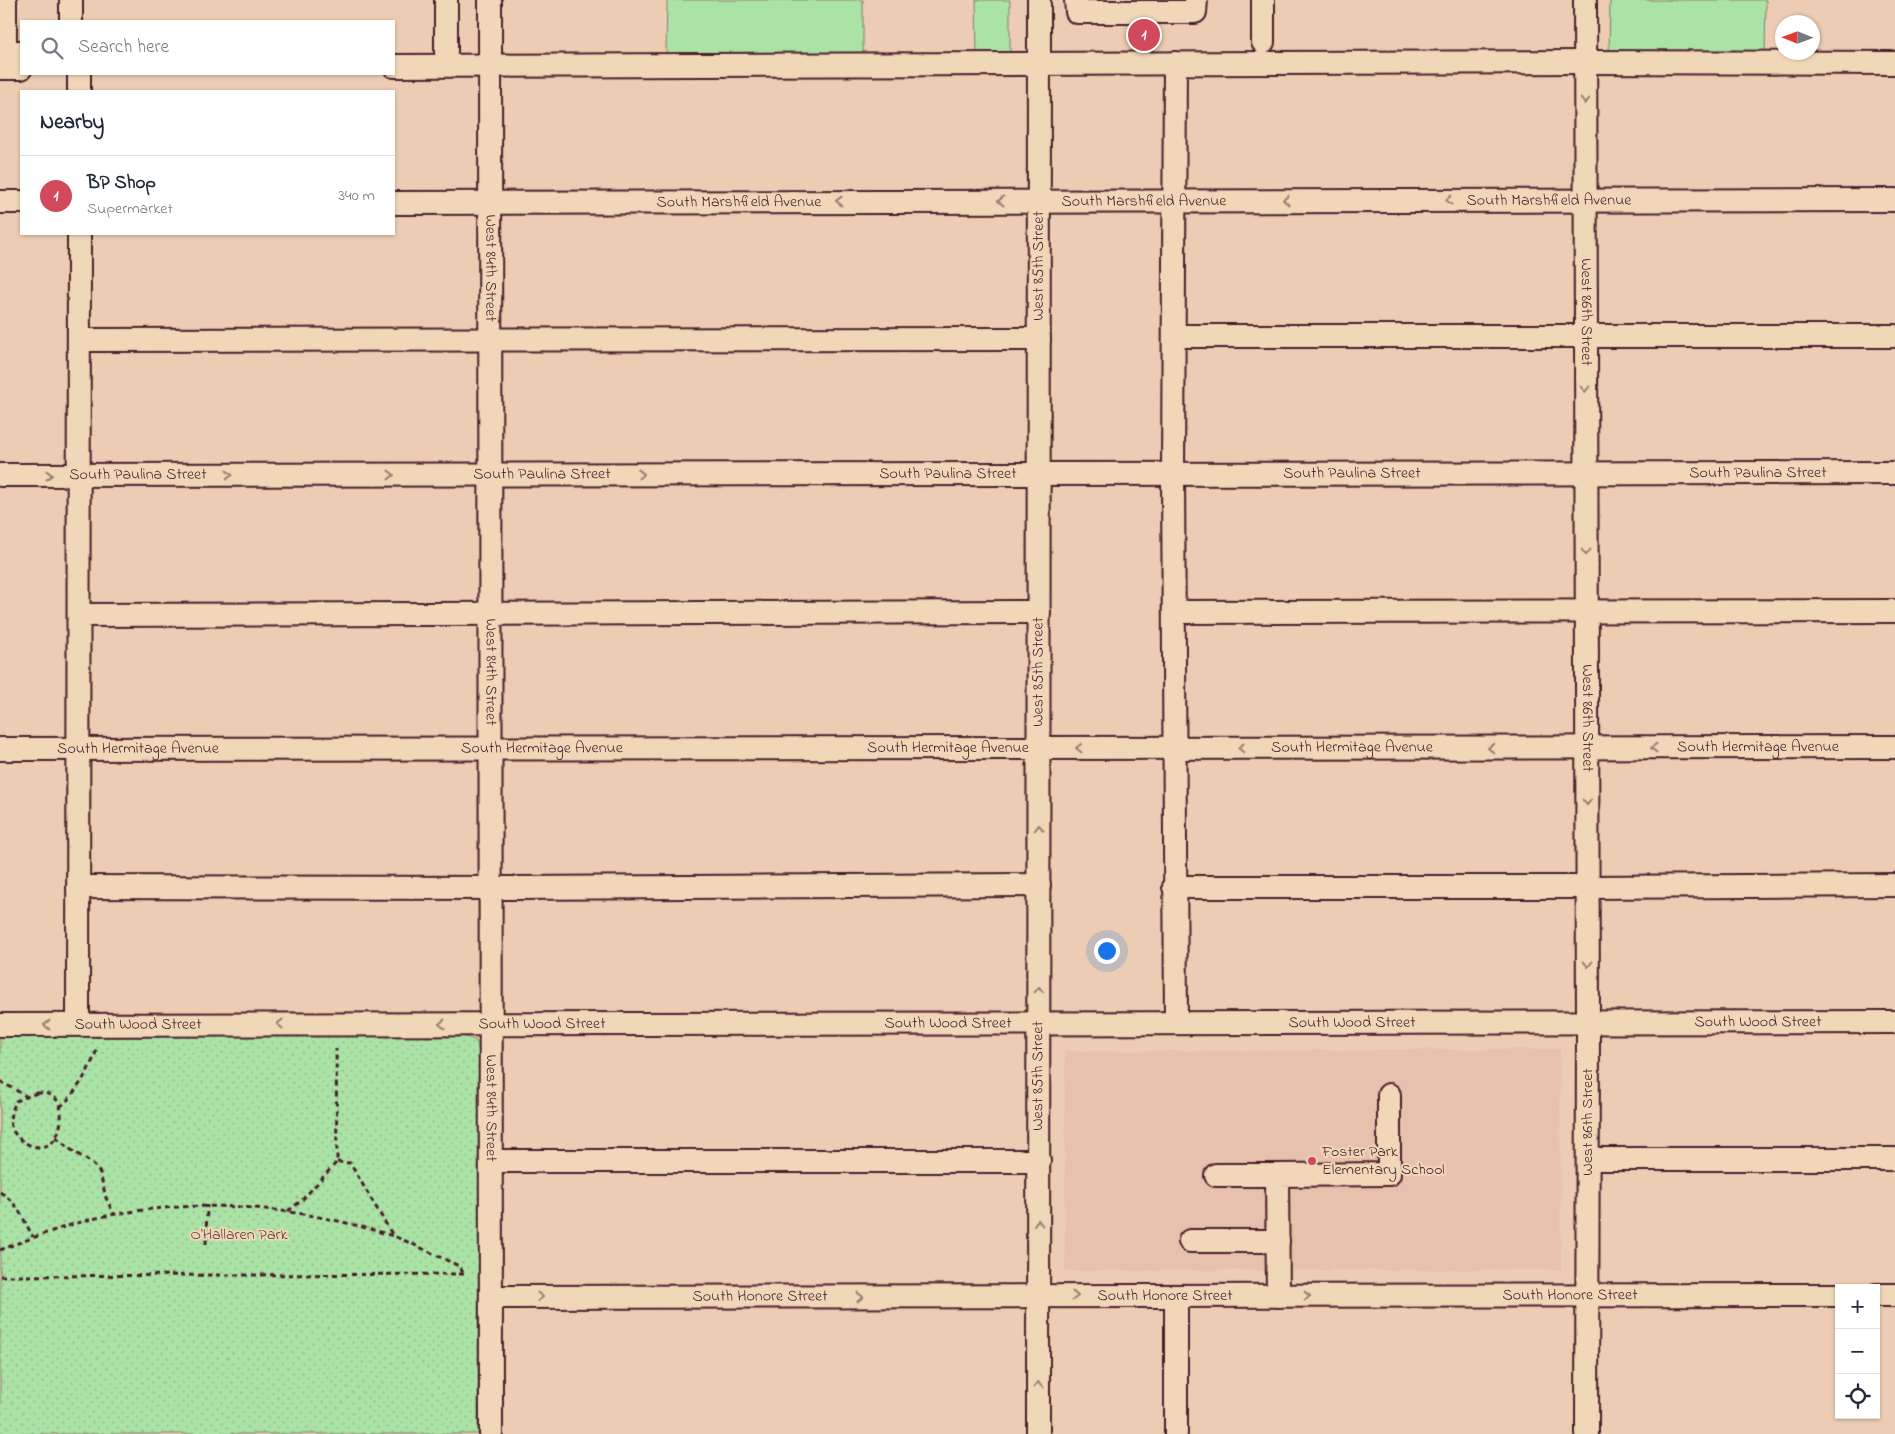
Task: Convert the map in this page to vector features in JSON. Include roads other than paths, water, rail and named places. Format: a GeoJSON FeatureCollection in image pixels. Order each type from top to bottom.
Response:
{"type":"FeatureCollection","features":[{"type":"Feature","properties":{"kind":"street"},"geometry":{"type":"LineString","coordinates":[[5,0],[5,52],[20,52]]}},
{"type":"Feature","properties":{"kind":"street"},"geometry":{"type":"LineString","coordinates":[[71,0],[71,20]]}},
{"type":"Feature","properties":{"kind":"street"},"geometry":{"type":"LineString","coordinates":[[446,0],[446,52]]}},
{"type":"Feature","properties":{"kind":"street","name":"West 84th Street"},"geometry":{"type":"LineString","coordinates":[[490,0],[491,1434]]}},
{"type":"Feature","properties":{"kind":"street","name":"West 85th Street"},"geometry":{"type":"LineString","coordinates":[[1038,1434],[1039,0]]}},
{"type":"Feature","properties":{"kind":"street"},"geometry":{"type":"LineString","coordinates":[[1076,0],[1077,12],[1195,12],[1196,0]]}},
{"type":"Feature","properties":{"kind":"street"},"geometry":{"type":"LineString","coordinates":[[1263,0],[1263,42]]}},
{"type":"Feature","properties":{"kind":"street","name":"West 86th Street"},"geometry":{"type":"LineString","coordinates":[[1585,0],[1585,473],[1588,887],[1587,1434]]}},
{"type":"Feature","properties":{"kind":"street"},"geometry":{"type":"LineString","coordinates":[[395,66],[1585,62],[1895,63]]}},
{"type":"Feature","properties":{"kind":"street"},"geometry":{"type":"LineString","coordinates":[[1175,63],[1173,474],[1176,1023]]}},
{"type":"Feature","properties":{"kind":"street"},"geometry":{"type":"LineString","coordinates":[[0,68],[20,68]]}},
{"type":"Feature","properties":{"kind":"street"},"geometry":{"type":"LineString","coordinates":[[79,75],[79,90]]}},
{"type":"Feature","properties":{"kind":"street","name":"South Marshfield Avenue"},"geometry":{"type":"LineString","coordinates":[[395,203],[1039,200],[1895,200]]}},
{"type":"Feature","properties":{"kind":"street"},"geometry":{"type":"LineString","coordinates":[[0,202],[20,202]]}},
{"type":"Feature","properties":{"kind":"street"},"geometry":{"type":"LineString","coordinates":[[78,1024],[79,235]]}},
{"type":"Feature","properties":{"kind":"street"},"geometry":{"type":"LineString","coordinates":[[1174,336],[1895,336]]}},
{"type":"Feature","properties":{"kind":"street"},"geometry":{"type":"LineString","coordinates":[[80,340],[1039,339]]}},
{"type":"Feature","properties":{"kind":"street","name":"South Paulina Street"},"geometry":{"type":"LineString","coordinates":[[0,475],[1895,473]]}},
{"type":"Feature","properties":{"kind":"street"},"geometry":{"type":"LineString","coordinates":[[1174,612],[1895,611]]}},
{"type":"Feature","properties":{"kind":"street"},"geometry":{"type":"LineString","coordinates":[[79,615],[1039,612]]}},
{"type":"Feature","properties":{"kind":"street","name":"South Hermitage Avenue"},"geometry":{"type":"LineString","coordinates":[[0,749],[1895,747]]}},
{"type":"Feature","properties":{"kind":"street"},"geometry":{"type":"LineString","coordinates":[[78,887],[491,888],[1039,885]]}},
{"type":"Feature","properties":{"kind":"street"},"geometry":{"type":"LineString","coordinates":[[1174,887],[1895,885]]}},
{"type":"Feature","properties":{"kind":"street","name":"South Wood Street"},"geometry":{"type":"LineString","coordinates":[[0,1024],[1895,1022]]}},
{"type":"Feature","properties":{"kind":"street"},"geometry":{"type":"LineString","coordinates":[[1216,1175],[1389,1174],[1389,1095]]}},
{"type":"Feature","properties":{"kind":"street"},"geometry":{"type":"LineString","coordinates":[[1588,1159],[1895,1159]]}},
{"type":"Feature","properties":{"kind":"street"},"geometry":{"type":"LineString","coordinates":[[491,1162],[1039,1161]]}},
{"type":"Feature","properties":{"kind":"street"},"geometry":{"type":"LineString","coordinates":[[1277,1175],[1278,1296]]}},
{"type":"Feature","properties":{"kind":"street"},"geometry":{"type":"LineString","coordinates":[[1190,1241],[1278,1241]]}},
{"type":"Feature","properties":{"kind":"street","name":"South Honore Street"},"geometry":{"type":"LineString","coordinates":[[491,1297],[1835,1295]]}},
{"type":"Feature","properties":{"kind":"street"},"geometry":{"type":"LineString","coordinates":[[1880,1295],[1895,1295]]}},
{"type":"Feature","properties":{"kind":"street"},"geometry":{"type":"LineString","coordinates":[[1176,1296],[1176,1434]]}},
{"type":"Feature","properties":{"kind":"place","name":"BP Shop"},"geometry":{"type":"Point","coordinates":[1144,35]}},
{"type":"Feature","properties":{"kind":"place","name":"Foster Park Elementary School"},"geometry":{"type":"Point","coordinates":[1312,1161]}},
{"type":"Feature","properties":{"kind":"park label","name":"O'Hallaren Park"},"geometry":{"type":"Point","coordinates":[239,1235]}}]}
